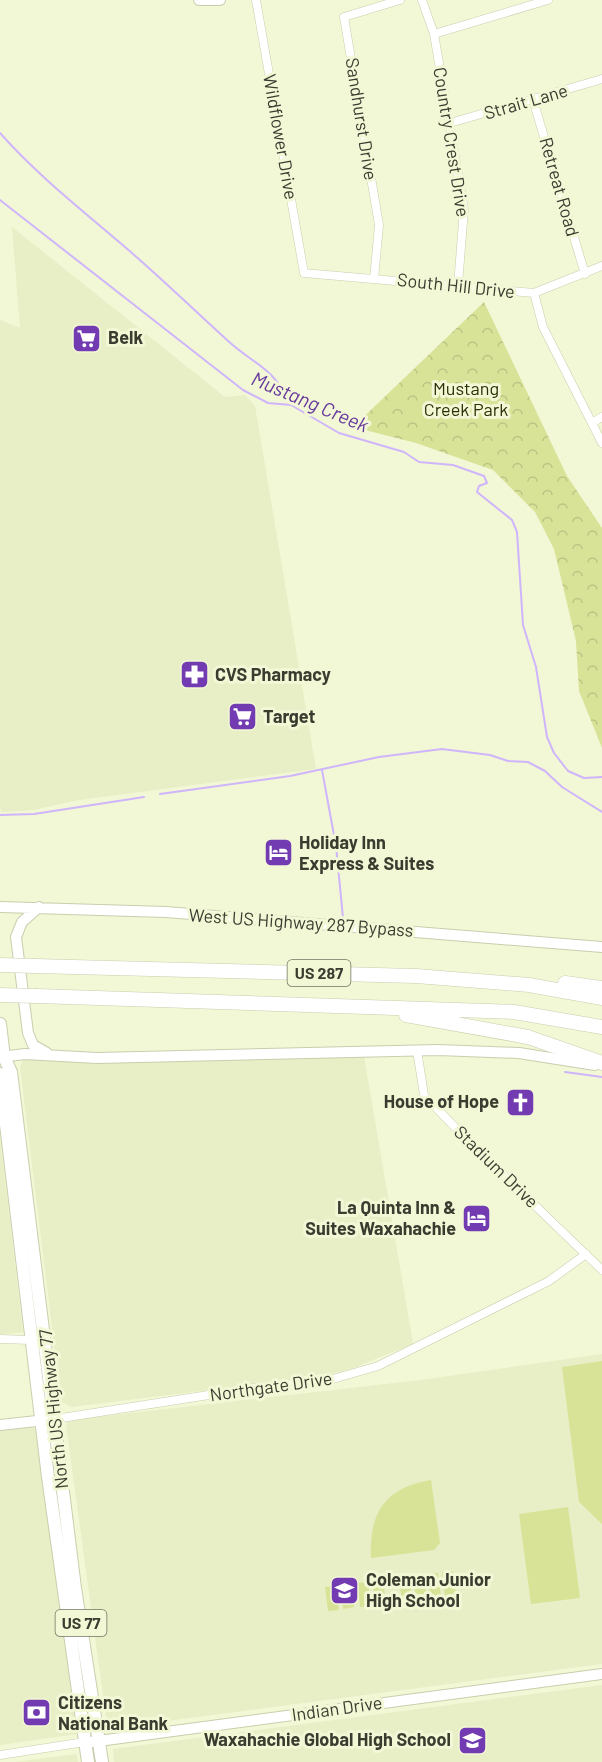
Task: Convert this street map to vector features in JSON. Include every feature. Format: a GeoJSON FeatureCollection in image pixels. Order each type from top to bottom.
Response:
{"type":"FeatureCollection","features":[{"type":"Feature","properties":{"kind":"highway","name":"US 287"},"geometry":{"type":"LineString","coordinates":[[0,965],[416,976],[513,984],[602,998]]}},
{"type":"Feature","properties":{"kind":"highway"},"geometry":{"type":"LineString","coordinates":[[513,984],[535,980],[602,988]]}},
{"type":"Feature","properties":{"kind":"highway","name":"US 287"},"geometry":{"type":"LineString","coordinates":[[0,995],[514,1012],[602,1027]]}},
{"type":"Feature","properties":{"kind":"highway"},"geometry":{"type":"LineString","coordinates":[[357,1006],[528,1037],[602,1064]]}},
{"type":"Feature","properties":{"kind":"main road"},"geometry":{"type":"LineString","coordinates":[[200,0],[220,0]]}},
{"type":"Feature","properties":{"kind":"main road","name":"West US Highway 287 Bypass"},"geometry":{"type":"LineString","coordinates":[[0,907],[166,912],[602,947]]}},
{"type":"Feature","properties":{"kind":"main road"},"geometry":{"type":"LineString","coordinates":[[39,908],[22,922],[16,937],[30,1039],[37,1049],[50,1054]]}},
{"type":"Feature","properties":{"kind":"main road","name":"North US Highway 77"},"geometry":{"type":"LineString","coordinates":[[0,1024],[2,1057],[0,1073],[31,1340],[49,1420],[102,1762]]}},
{"type":"Feature","properties":{"kind":"main road"},"geometry":{"type":"LineString","coordinates":[[2,1057],[50,1054],[98,1058],[417,1050],[519,1053],[602,1064]]}},
{"type":"Feature","properties":{"kind":"main road","name":"North US Highway 77"},"geometry":{"type":"LineString","coordinates":[[2,1057],[11,1072],[39,1283],[49,1420],[48,1477],[88,1762]]}},
{"type":"Feature","properties":{"kind":"main road"},"geometry":{"type":"LineString","coordinates":[[25,1282],[39,1283]]}},
{"type":"Feature","properties":{"kind":"main road","name":"Northgate Drive"},"geometry":{"type":"LineString","coordinates":[[0,1425],[49,1420]]}},
{"type":"Feature","properties":{"kind":"main road","name":"Indian Drive"},"geometry":{"type":"LineString","coordinates":[[85,1742],[602,1674]]}},
{"type":"Feature","properties":{"kind":"street","name":"Wildflower Drive"},"geometry":{"type":"LineString","coordinates":[[256,0],[304,273]]}},
{"type":"Feature","properties":{"kind":"street","name":"Sandhurst Drive"},"geometry":{"type":"LineString","coordinates":[[374,279],[378,225],[344,17],[400,0]]}},
{"type":"Feature","properties":{"kind":"street","name":"Country Crest Drive"},"geometry":{"type":"LineString","coordinates":[[422,0],[434,34],[464,209],[458,285]]}},
{"type":"Feature","properties":{"kind":"street"},"geometry":{"type":"LineString","coordinates":[[434,34],[548,0]]}},
{"type":"Feature","properties":{"kind":"street","name":"Strait Lane"},"geometry":{"type":"LineString","coordinates":[[450,123],[602,79]]}},
{"type":"Feature","properties":{"kind":"street","name":"Retreat Road"},"geometry":{"type":"LineString","coordinates":[[533,100],[585,274]]}},
{"type":"Feature","properties":{"kind":"street","name":"South Hill Drive"},"geometry":{"type":"LineString","coordinates":[[304,273],[534,293],[602,266]]}},
{"type":"Feature","properties":{"kind":"street"},"geometry":{"type":"LineString","coordinates":[[534,293],[543,327],[602,443]]}},
{"type":"Feature","properties":{"kind":"street"},"geometry":{"type":"LineString","coordinates":[[592,423],[602,417]]}},
{"type":"Feature","properties":{"kind":"street","name":"Stadium Drive"},"geometry":{"type":"LineString","coordinates":[[417,1050],[424,1095],[467,1140],[602,1270]]}},
{"type":"Feature","properties":{"kind":"street","name":"Northgate Drive"},"geometry":{"type":"LineString","coordinates":[[49,1420],[260,1387],[326,1381],[378,1366],[549,1281],[586,1254]]}},
{"type":"Feature","properties":{"kind":"street"},"geometry":{"type":"LineString","coordinates":[[0,1339],[31,1340]]}},
{"type":"Feature","properties":{"kind":"street","name":"Indian Drive"},"geometry":{"type":"LineString","coordinates":[[0,1755],[85,1742]]}},
{"type":"Feature","properties":{"kind":"shaded area"},"geometry":{"type":"Polygon","coordinates":[[[12,227],[225,397],[245,395],[255,406],[316,769],[79,800],[33,810],[2,812],[0,808],[0,320],[20,328],[12,227]]]}},
{"type":"Feature","properties":{"kind":"shaded area"},"geometry":{"type":"Polygon","coordinates":[[[364,1056],[413,1344],[351,1369],[322,1376],[71,1407],[61,1401],[20,1067],[23,1060],[364,1056]]]}},
{"type":"Feature","properties":{"kind":"shaded area"},"geometry":{"type":"Polygon","coordinates":[[[0,1137],[23,1332],[7,1334],[0,1334],[0,1137]]]}},
{"type":"Feature","properties":{"kind":"shaded area","name":"Coleman Junior High School"},"geometry":{"type":"Polygon","coordinates":[[[602,1354],[602,1664],[113,1728],[107,1724],[66,1425],[69,1420],[421,1380],[602,1354]]]}},
{"type":"Feature","properties":{"kind":"shaded area"},"geometry":{"type":"Polygon","coordinates":[[[35,1428],[77,1734],[0,1745],[0,1431],[35,1428]]]}},
{"type":"Feature","properties":{"kind":"shaded area","name":"Waxahachie Global High School"},"geometry":{"type":"Polygon","coordinates":[[[602,1685],[602,1762],[114,1762],[113,1749],[602,1685]]]}},
{"type":"Feature","properties":{"kind":"shaded area"},"geometry":{"type":"Polygon","coordinates":[[[77,1754],[78,1762],[15,1762],[77,1754]]]}},
{"type":"Feature","properties":{"kind":"green space","name":"Mustang Creek Park"},"geometry":{"type":"Polygon","coordinates":[[[484,302],[567,476],[602,528],[602,748],[579,691],[576,641],[554,549],[535,512],[493,470],[416,443],[353,427],[484,302]]]}},
{"type":"Feature","properties":{"kind":"green space"},"geometry":{"type":"Polygon","coordinates":[[[602,1361],[602,1524],[579,1502],[562,1367],[602,1361]]]}},
{"type":"Feature","properties":{"kind":"green space"},"geometry":{"type":"Polygon","coordinates":[[[431,1480],[440,1543],[434,1550],[371,1558],[373,1528],[383,1505],[402,1489],[431,1480]]]}},
{"type":"Feature","properties":{"kind":"green space"},"geometry":{"type":"Polygon","coordinates":[[[568,1507],[580,1598],[531,1604],[519,1514],[568,1507]]]}},
{"type":"Feature","properties":{"kind":"green space"},"geometry":{"type":"Polygon","coordinates":[[[453,1571],[456,1595],[445,1596],[442,1572],[453,1571]]]}},
{"type":"Feature","properties":{"kind":"green space"},"geometry":{"type":"Polygon","coordinates":[[[438,1573],[441,1597],[430,1598],[428,1574],[438,1573]]]}},
{"type":"Feature","properties":{"kind":"green space"},"geometry":{"type":"Polygon","coordinates":[[[424,1575],[427,1599],[416,1600],[413,1576],[424,1575]]]}},
{"type":"Feature","properties":{"kind":"green space"},"geometry":{"type":"Polygon","coordinates":[[[410,1577],[412,1601],[402,1602],[399,1578],[410,1577]]]}},
{"type":"Feature","properties":{"kind":"green space"},"geometry":{"type":"Polygon","coordinates":[[[383,1580],[386,1604],[375,1605],[372,1581],[383,1580]]]}},
{"type":"Feature","properties":{"kind":"green space"},"geometry":{"type":"Polygon","coordinates":[[[368,1582],[371,1606],[360,1607],[358,1583],[368,1582]]]}},
{"type":"Feature","properties":{"kind":"green space"},"geometry":{"type":"Polygon","coordinates":[[[351,1584],[354,1607],[343,1609],[341,1585],[351,1584]]]}},
{"type":"Feature","properties":{"kind":"green space"},"geometry":{"type":"Polygon","coordinates":[[[336,1586],[339,1610],[328,1611],[325,1587],[336,1586]]]}},
{"type":"Feature","properties":{"kind":"waterway"},"geometry":{"type":"LineString","coordinates":[[0,133],[30,164],[138,258],[227,340],[263,367],[277,382],[290,404]]}},
{"type":"Feature","properties":{"kind":"waterway","name":"Mustang Creek"},"geometry":{"type":"LineString","coordinates":[[0,200],[243,390],[268,403],[291,405],[339,433],[404,452],[419,462],[453,465],[484,476],[487,483],[479,486],[477,492],[512,520],[517,532],[523,625],[536,667],[547,737],[554,753],[568,771],[584,778],[602,777]]}},
{"type":"Feature","properties":{"kind":"waterway"},"geometry":{"type":"LineString","coordinates":[[160,794],[290,776],[379,757],[442,749],[490,755],[508,761],[528,762],[545,771],[562,787],[602,812]]}},
{"type":"Feature","properties":{"kind":"waterway"},"geometry":{"type":"LineString","coordinates":[[322,770],[336,846],[343,918]]}},
{"type":"Feature","properties":{"kind":"waterway"},"geometry":{"type":"LineString","coordinates":[[0,815],[34,814],[144,797]]}},
{"type":"Feature","properties":{"kind":"waterway"},"geometry":{"type":"LineString","coordinates":[[565,1072],[602,1077]]}},
{"type":"Feature","properties":{"kind":"place","name":"Belk"},"geometry":{"type":"Point","coordinates":[87,338]}},
{"type":"Feature","properties":{"kind":"place","name":"CVS Pharmacy"},"geometry":{"type":"Point","coordinates":[194,675]}},
{"type":"Feature","properties":{"kind":"place","name":"Target"},"geometry":{"type":"Point","coordinates":[242,717]}},
{"type":"Feature","properties":{"kind":"place","name":"Holiday Inn Express & Suites"},"geometry":{"type":"Point","coordinates":[278,853]}},
{"type":"Feature","properties":{"kind":"place","name":"House of Hope"},"geometry":{"type":"Point","coordinates":[520,1102]}},
{"type":"Feature","properties":{"kind":"place","name":"La Quinta Inn & Suites Waxahachie"},"geometry":{"type":"Point","coordinates":[477,1218]}},
{"type":"Feature","properties":{"kind":"place","name":"Coleman Junior High School"},"geometry":{"type":"Point","coordinates":[345,1590]}},
{"type":"Feature","properties":{"kind":"place","name":"Citizens National Bank"},"geometry":{"type":"Point","coordinates":[37,1713]}},
{"type":"Feature","properties":{"kind":"place","name":"Waxahachie Global High School"},"geometry":{"type":"Point","coordinates":[472,1740]}}]}
